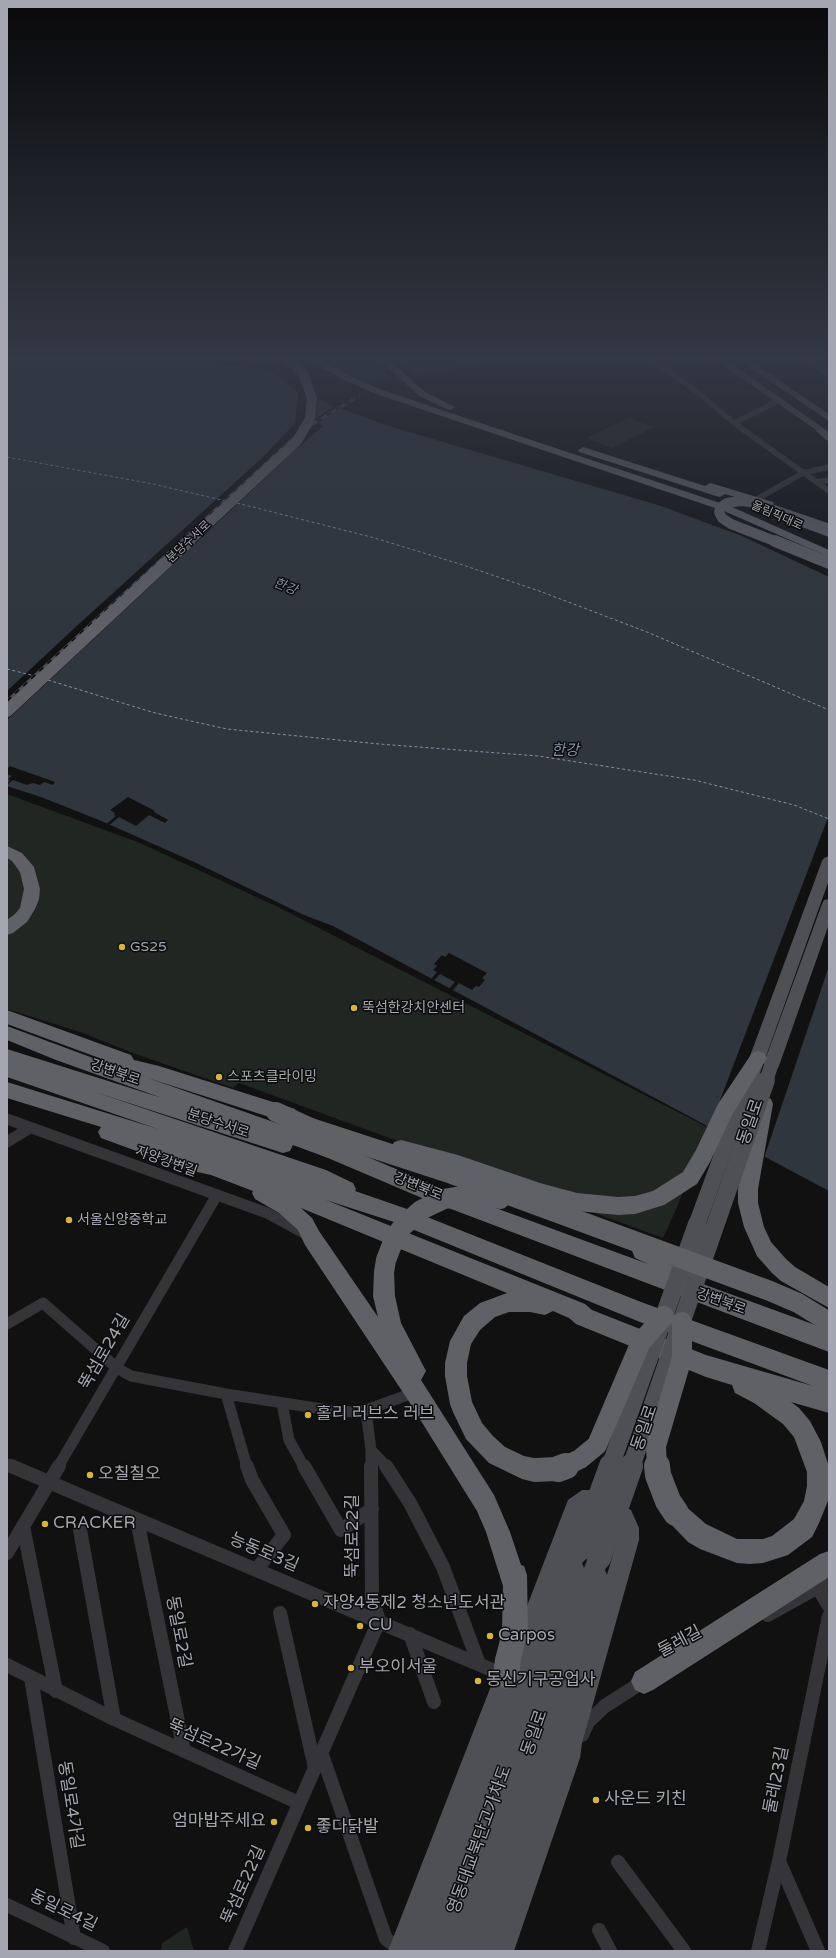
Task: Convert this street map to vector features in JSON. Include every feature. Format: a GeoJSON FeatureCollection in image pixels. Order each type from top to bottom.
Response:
{"type":"FeatureCollection","features":[{"type":"Feature","properties":{"kind":"highway","name":"분당수서로"},"geometry":{"type":"LineString","coordinates":[[7,696],[278,447]]}},
{"type":"Feature","properties":{"kind":"highway","name":"분당수서로"},"geometry":{"type":"LineString","coordinates":[[7,711],[290,447]]}},
{"type":"Feature","properties":{"kind":"highway","name":"올림픽대로"},"geometry":{"type":"LineString","coordinates":[[542,447],[743,514],[829,554]]}},
{"type":"Feature","properties":{"kind":"highway","name":"올림픽대로"},"geometry":{"type":"LineString","coordinates":[[576,447],[829,529]]}},
{"type":"Feature","properties":{"kind":"highway"},"geometry":{"type":"LineString","coordinates":[[616,460],[757,499],[829,529]]}},
{"type":"Feature","properties":{"kind":"highway"},"geometry":{"type":"LineString","coordinates":[[661,487],[762,530],[829,563]]}},
{"type":"Feature","properties":{"kind":"highway"},"geometry":{"type":"LineString","coordinates":[[829,529],[750,502],[731,502],[721,507],[719,512],[722,518],[731,524],[829,563]]}},
{"type":"Feature","properties":{"kind":"highway"},"geometry":{"type":"LineString","coordinates":[[7,851],[17,857],[28,871],[32,889],[31,899],[21,918],[7,929]]}},
{"type":"Feature","properties":{"kind":"highway"},"geometry":{"type":"LineString","coordinates":[[7,1017],[159,1073],[276,1112],[458,1163],[540,1192],[578,1202],[618,1206],[635,1205],[657,1199],[672,1191],[690,1178],[726,1110],[765,1061]]}},
{"type":"Feature","properties":{"kind":"highway","name":"강변북로"},"geometry":{"type":"LineString","coordinates":[[7,1033],[44,1046],[62,1055],[335,1152],[430,1192],[722,1303],[829,1341]]}},
{"type":"Feature","properties":{"kind":"highway"},"geometry":{"type":"LineString","coordinates":[[44,1046],[159,1073]]}},
{"type":"Feature","properties":{"kind":"highway","name":"분당수서로"},"geometry":{"type":"LineString","coordinates":[[7,1056],[430,1192]]}},
{"type":"Feature","properties":{"kind":"highway"},"geometry":{"type":"LineString","coordinates":[[765,1061],[748,1203],[754,1227],[761,1243],[772,1258],[788,1274],[829,1298]]}},
{"type":"Feature","properties":{"kind":"highway","name":"분당수서로"},"geometry":{"type":"LineString","coordinates":[[7,1070],[305,1171],[400,1215]]}},
{"type":"Feature","properties":{"kind":"highway"},"geometry":{"type":"LineString","coordinates":[[7,1090],[83,1112],[400,1215],[640,1312],[829,1381]]}},
{"type":"Feature","properties":{"kind":"highway"},"geometry":{"type":"LineString","coordinates":[[26,1096],[46,1111],[188,1162],[270,1197],[286,1207],[305,1224],[312,1238],[416,1392],[486,1503],[498,1532],[515,1586]]}},
{"type":"Feature","properties":{"kind":"highway"},"geometry":{"type":"LineString","coordinates":[[276,1112],[311,1128],[371,1149],[452,1174],[770,1291],[798,1303],[829,1322]]}},
{"type":"Feature","properties":{"kind":"highway"},"geometry":{"type":"LineString","coordinates":[[188,1162],[211,1167],[307,1201],[577,1311],[584,1317]]}},
{"type":"Feature","properties":{"kind":"highway"},"geometry":{"type":"LineString","coordinates":[[506,1676],[508,1659],[515,1632],[515,1569],[509,1540],[501,1516],[491,1494],[396,1339],[386,1310],[384,1296],[384,1272],[390,1248],[403,1226],[421,1210],[444,1199],[471,1195],[486,1196],[501,1199],[648,1253],[722,1303]]}},
{"type":"Feature","properties":{"kind":"highway"},"geometry":{"type":"LineString","coordinates":[[706,1366],[720,1375],[762,1395],[791,1416],[802,1429],[809,1442],[819,1472],[819,1486],[816,1501],[803,1528],[779,1546],[763,1551],[737,1551],[724,1547],[697,1533],[676,1513],[668,1501],[658,1475],[656,1446],[682,1358],[673,1319],[641,1342],[597,1445],[580,1459],[558,1469],[534,1470],[522,1467],[497,1455],[474,1431],[461,1404],[456,1376],[458,1351],[461,1341],[472,1323],[488,1310],[509,1302],[530,1302],[543,1304],[574,1316],[584,1317],[706,1366],[829,1402]]}},
{"type":"Feature","properties":{"kind":"highway"},"geometry":{"type":"LineString","coordinates":[[644,1681],[829,1562]]}},
{"type":"Feature","properties":{"kind":"main road","name":"동일로"},"geometry":{"type":"LineString","coordinates":[[459,1951],[573,1625],[590,1553],[765,1061],[829,861]]}},
{"type":"Feature","properties":{"kind":"main road","name":"동일로"},"geometry":{"type":"LineString","coordinates":[[765,1061],[829,904]]}},
{"type":"Feature","properties":{"kind":"main road"},"geometry":{"type":"LineString","coordinates":[[408,1951],[506,1676],[516,1665],[575,1507],[582,1501],[590,1502],[623,1518],[628,1528],[628,1540],[570,1743],[568,1758],[501,1951]]}},
{"type":"Feature","properties":{"kind":"main road"},"geometry":{"type":"LineString","coordinates":[[408,1951],[535,1639],[570,1559],[590,1553],[594,1605],[560,1720],[480,1951]]}},
{"type":"Feature","properties":{"kind":"main road","name":"영동대교북단고가차도"},"geometry":{"type":"LineString","coordinates":[[441,1951],[560,1618],[590,1553]]}},
{"type":"Feature","properties":{"kind":"street"},"geometry":{"type":"LineString","coordinates":[[768,447],[829,491]]}},
{"type":"Feature","properties":{"kind":"street"},"geometry":{"type":"LineString","coordinates":[[757,499],[803,473],[829,467]]}},
{"type":"Feature","properties":{"kind":"street"},"geometry":{"type":"LineString","coordinates":[[816,482],[829,480]]}},
{"type":"Feature","properties":{"kind":"street","name":"자양강변길"},"geometry":{"type":"LineString","coordinates":[[7,1119],[267,1213],[312,1238]]}},
{"type":"Feature","properties":{"kind":"street"},"geometry":{"type":"LineString","coordinates":[[7,1142],[30,1128]]}},
{"type":"Feature","properties":{"kind":"street","name":"뚝섬로24길"},"geometry":{"type":"LineString","coordinates":[[7,1553],[22,1526],[50,1483],[217,1195]]}},
{"type":"Feature","properties":{"kind":"street"},"geometry":{"type":"LineString","coordinates":[[7,1324],[43,1303],[117,1368],[131,1376],[226,1394],[329,1410],[353,1412],[366,1410],[416,1392]]}},
{"type":"Feature","properties":{"kind":"street"},"geometry":{"type":"LineString","coordinates":[[226,1394],[239,1443],[252,1480],[284,1535],[258,1569]]}},
{"type":"Feature","properties":{"kind":"street"},"geometry":{"type":"LineString","coordinates":[[282,1403],[289,1440],[342,1530],[372,1509]]}},
{"type":"Feature","properties":{"kind":"street","name":"뚝섬로22길"},"geometry":{"type":"LineString","coordinates":[[235,1951],[379,1621],[372,1598],[371,1450],[366,1410]]}},
{"type":"Feature","properties":{"kind":"street"},"geometry":{"type":"LineString","coordinates":[[371,1450],[383,1461],[410,1503],[430,1540],[443,1567],[479,1664]]}},
{"type":"Feature","properties":{"kind":"street","name":"능동로3길"},"geometry":{"type":"LineString","coordinates":[[7,1464],[137,1520],[258,1569],[506,1676]]}},
{"type":"Feature","properties":{"kind":"street","name":"동일로2길"},"geometry":{"type":"LineString","coordinates":[[137,1520],[184,1751]]}},
{"type":"Feature","properties":{"kind":"street"},"geometry":{"type":"LineString","coordinates":[[22,1526],[56,1691]]}},
{"type":"Feature","properties":{"kind":"street"},"geometry":{"type":"LineString","coordinates":[[80,1530],[114,1719]]}},
{"type":"Feature","properties":{"kind":"street"},"geometry":{"type":"LineString","coordinates":[[824,1585],[829,1606]]}},
{"type":"Feature","properties":{"kind":"street","name":"둘레길"},"geometry":{"type":"LineString","coordinates":[[568,1758],[577,1747],[588,1722],[605,1706],[644,1681],[824,1585]]}},
{"type":"Feature","properties":{"kind":"street"},"geometry":{"type":"LineString","coordinates":[[280,1613],[315,1768]]}},
{"type":"Feature","properties":{"kind":"street","name":"둘레23길"},"geometry":{"type":"LineString","coordinates":[[758,1951],[779,1861],[829,1616]]}},
{"type":"Feature","properties":{"kind":"street"},"geometry":{"type":"LineString","coordinates":[[410,1634],[434,1702]]}},
{"type":"Feature","properties":{"kind":"street","name":"뚝섬로22가길"},"geometry":{"type":"LineString","coordinates":[[7,1665],[114,1719],[299,1802]]}},
{"type":"Feature","properties":{"kind":"street","name":"동일로4가길"},"geometry":{"type":"LineString","coordinates":[[31,1678],[74,1938]]}},
{"type":"Feature","properties":{"kind":"street"},"geometry":{"type":"LineString","coordinates":[[321,1752],[386,1940],[408,1951]]}},
{"type":"Feature","properties":{"kind":"street"},"geometry":{"type":"LineString","coordinates":[[779,1861],[818,1951]]}},
{"type":"Feature","properties":{"kind":"street"},"geometry":{"type":"LineString","coordinates":[[618,1862],[684,1951]]}},
{"type":"Feature","properties":{"kind":"street","name":"동일로4길"},"geometry":{"type":"LineString","coordinates":[[7,1905],[103,1951]]}},
{"type":"Feature","properties":{"kind":"street"},"geometry":{"type":"LineString","coordinates":[[599,1930],[610,1951]]}},
{"type":"Feature","properties":{"kind":"shaded area"},"geometry":{"type":"Polygon","coordinates":[[[7,794],[140,843],[278,907],[707,1127],[678,1205],[663,1238],[239,1083],[233,1088],[130,1052],[83,1033],[7,1009],[7,794]]]}},
{"type":"Feature","properties":{"kind":"shaded area"},"geometry":{"type":"Polygon","coordinates":[[[187,1927],[194,1951],[161,1951],[162,1943],[187,1927]]]}},
{"type":"Feature","properties":{"kind":"water","name":"한강"},"geometry":{"type":"Polygon","coordinates":[[[7,447],[461,447],[661,506],[742,536],[829,577],[829,1191],[333,926],[304,915],[192,861],[99,820],[41,797],[7,786],[7,447]]]}},
{"type":"Feature","properties":{"kind":"pier"},"geometry":{"type":"Polygon","coordinates":[[[272,447],[298,447],[7,720],[7,691],[272,447]]]}},
{"type":"Feature","properties":{"kind":"pier"},"geometry":{"type":"Polygon","coordinates":[[[10,766],[55,782],[53,785],[44,782],[40,785],[33,783],[27,785],[13,780],[7,785],[10,780],[8,779],[12,776],[7,774],[7,769],[10,766]]]}},
{"type":"Feature","properties":{"kind":"pier"},"geometry":{"type":"Polygon","coordinates":[[[128,797],[155,811],[154,812],[168,820],[165,823],[149,815],[136,826],[119,817],[108,826],[105,825],[116,816],[114,815],[115,813],[110,810],[128,797]]]}},
{"type":"Feature","properties":{"kind":"pier"},"geometry":{"type":"Polygon","coordinates":[[[829,815],[829,966],[764,1158],[709,1129],[829,815]]]}},
{"type":"Feature","properties":{"kind":"pier"},"geometry":{"type":"Polygon","coordinates":[[[449,953],[487,973],[482,978],[485,980],[479,987],[476,986],[472,990],[459,983],[452,991],[449,989],[455,982],[440,974],[433,981],[431,979],[437,972],[433,970],[437,966],[434,964],[442,955],[445,957],[449,953]]]}},
{"type":"Feature","properties":{"kind":"ferry route"},"geometry":{"type":"LineString","coordinates":[[7,457],[153,484],[226,501]]}},
{"type":"Feature","properties":{"kind":"ferry route"},"geometry":{"type":"LineString","coordinates":[[237,503],[371,537],[460,564],[542,592],[647,632],[829,710]]}},
{"type":"Feature","properties":{"kind":"ferry route"},"geometry":{"type":"LineString","coordinates":[[7,669],[35,676]]}},
{"type":"Feature","properties":{"kind":"ferry route"},"geometry":{"type":"LineString","coordinates":[[48,680],[155,713],[227,729],[379,744],[538,756],[694,780],[794,805],[829,819]]}},
{"type":"Feature","properties":{"kind":"railway"},"geometry":{"type":"LineString","coordinates":[[7,701],[283,447]]}},
{"type":"Feature","properties":{"kind":"place","name":"GS25"},"geometry":{"type":"Point","coordinates":[122,947]}},
{"type":"Feature","properties":{"kind":"place","name":"뚝섬한강치안센터"},"geometry":{"type":"Point","coordinates":[354,1008]}},
{"type":"Feature","properties":{"kind":"place","name":"스포츠클라이밍"},"geometry":{"type":"Point","coordinates":[219,1077]}},
{"type":"Feature","properties":{"kind":"place","name":"서울신양중학교"},"geometry":{"type":"Point","coordinates":[69,1220]}},
{"type":"Feature","properties":{"kind":"place","name":"홀리 러브스 러브"},"geometry":{"type":"Point","coordinates":[308,1415]}},
{"type":"Feature","properties":{"kind":"place","name":"오칠칠오"},"geometry":{"type":"Point","coordinates":[90,1475]}},
{"type":"Feature","properties":{"kind":"place","name":"CRACKER"},"geometry":{"type":"Point","coordinates":[45,1524]}},
{"type":"Feature","properties":{"kind":"place","name":"자양4동제2 청소년도서관"},"geometry":{"type":"Point","coordinates":[315,1604]}},
{"type":"Feature","properties":{"kind":"place","name":"CU"},"geometry":{"type":"Point","coordinates":[360,1626]}},
{"type":"Feature","properties":{"kind":"place","name":"Carpos"},"geometry":{"type":"Point","coordinates":[490,1636]}},
{"type":"Feature","properties":{"kind":"place","name":"부오이서울"},"geometry":{"type":"Point","coordinates":[351,1668]}},
{"type":"Feature","properties":{"kind":"place","name":"동신기구공업사"},"geometry":{"type":"Point","coordinates":[478,1681]}},
{"type":"Feature","properties":{"kind":"place","name":"사운드 키친"},"geometry":{"type":"Point","coordinates":[596,1800]}},
{"type":"Feature","properties":{"kind":"place","name":"엄마밥주세요"},"geometry":{"type":"Point","coordinates":[274,1822]}},
{"type":"Feature","properties":{"kind":"place","name":"좋다닭발"},"geometry":{"type":"Point","coordinates":[308,1828]}}]}
